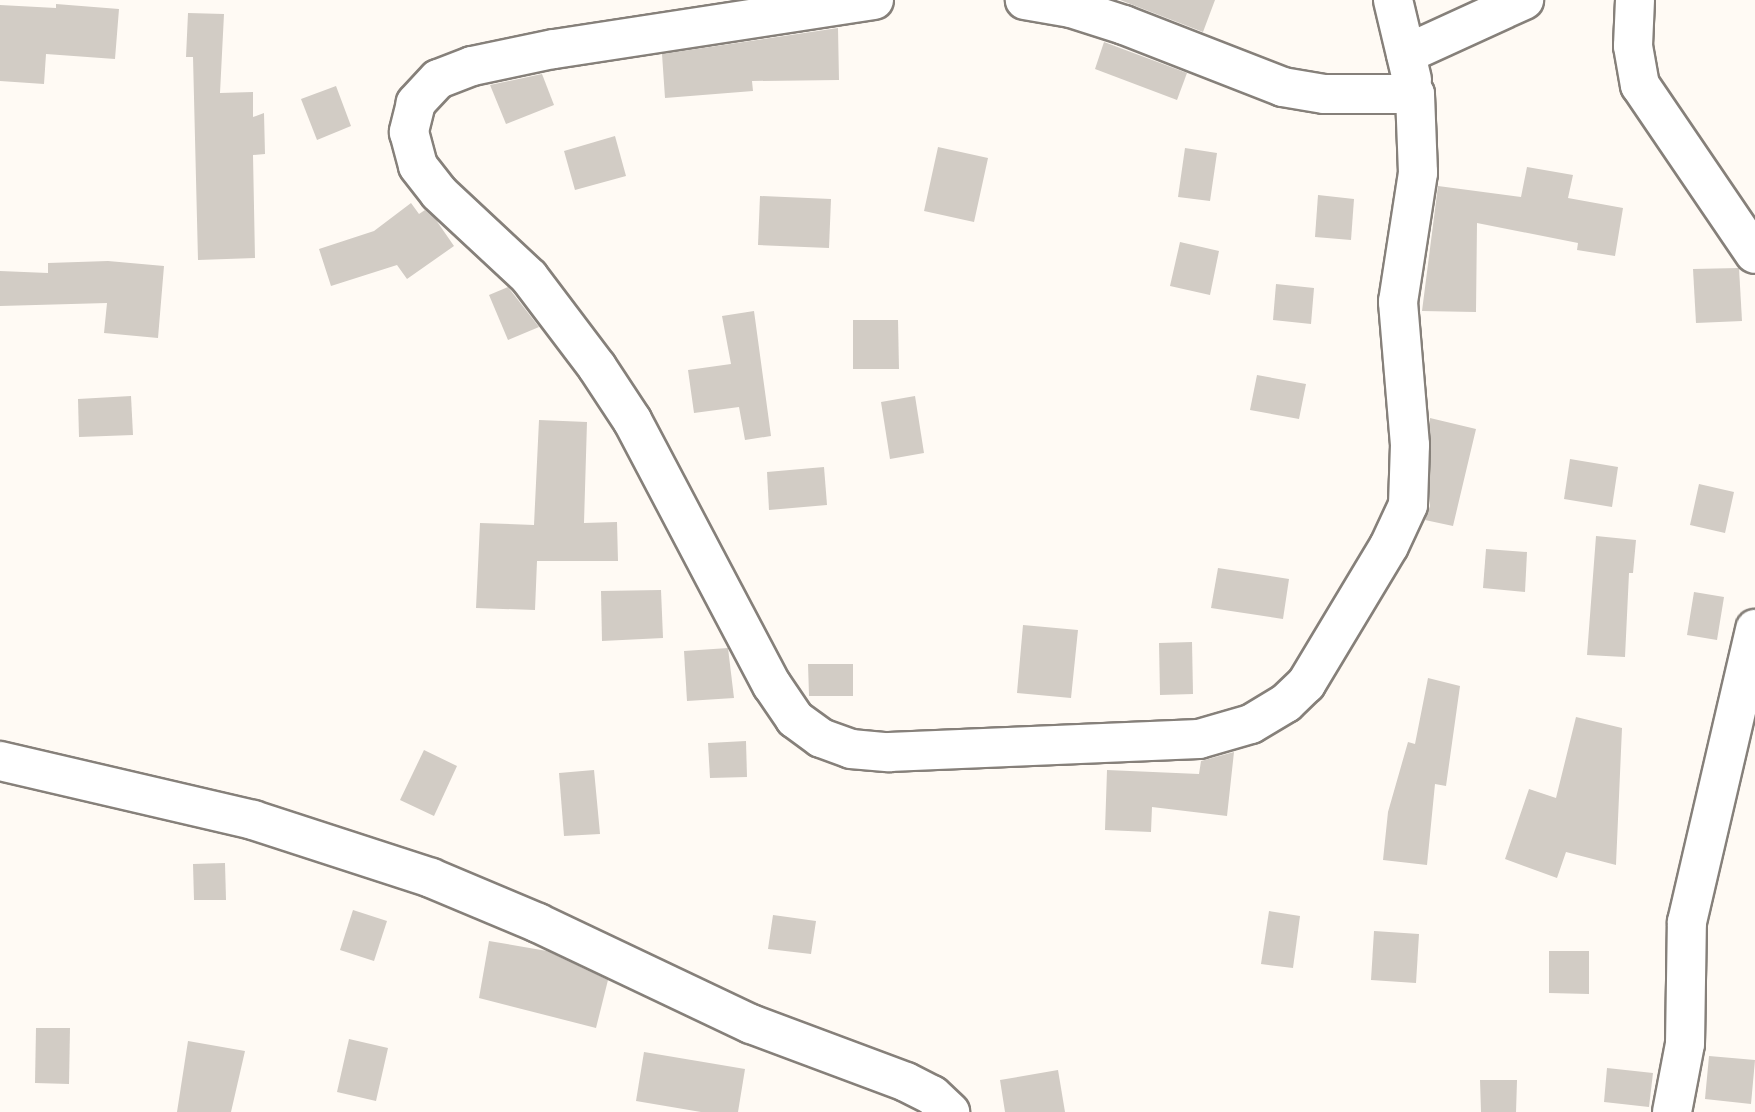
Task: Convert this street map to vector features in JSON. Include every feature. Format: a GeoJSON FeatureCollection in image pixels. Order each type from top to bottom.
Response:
{"type":"FeatureCollection","features":[{"type":"Feature","properties":{"kind":"street"},"geometry":{"type":"LineString","coordinates":[[874,0],[669,16],[553,49],[472,66],[438,79],[416,103],[409,132],[418,166],[439,192],[529,277],[597,367],[632,420],[772,685],[795,719],[821,738],[851,749],[877,751],[1199,739],[1251,724],[1286,703],[1306,684],[1390,546],[1408,505],[1410,445],[1398,302],[1418,173],[1415,94],[1393,0]]}},
{"type":"Feature","properties":{"kind":"street"},"geometry":{"type":"LineString","coordinates":[[1025,0],[1071,8],[1124,25],[1283,87],[1324,94],[1415,94]]}},
{"type":"Feature","properties":{"kind":"street"},"geometry":{"type":"LineString","coordinates":[[1406,54],[1524,0]]}},
{"type":"Feature","properties":{"kind":"street"},"geometry":{"type":"LineString","coordinates":[[1635,0],[1633,46],[1640,85],[1755,254]]}},
{"type":"Feature","properties":{"kind":"street"},"geometry":{"type":"LineString","coordinates":[[1672,1112],[1685,1044],[1687,922],[1755,629]]}},
{"type":"Feature","properties":{"kind":"street"},"geometry":{"type":"LineString","coordinates":[[0,761],[253,820],[431,878],[538,923],[751,1024],[906,1082],[932,1095],[950,1112]]}},
{"type":"Feature","properties":{"kind":"building"},"geometry":{"type":"Polygon","coordinates":[[[1120,0],[1215,0],[1203,32],[1120,0]]]}},
{"type":"Feature","properties":{"kind":"building"},"geometry":{"type":"Polygon","coordinates":[[[56,4],[119,9],[115,59],[46,54],[44,84],[0,81],[0,5],[56,8],[56,4]]]}},
{"type":"Feature","properties":{"kind":"building"},"geometry":{"type":"Polygon","coordinates":[[[188,13],[224,14],[220,93],[253,92],[253,117],[264,113],[265,154],[253,155],[255,258],[198,260],[193,57],[186,57],[188,13]]]}},
{"type":"Feature","properties":{"kind":"building"},"geometry":{"type":"Polygon","coordinates":[[[838,28],[839,80],[752,81],[753,91],[665,98],[662,54],[838,28]]]}},
{"type":"Feature","properties":{"kind":"building"},"geometry":{"type":"Polygon","coordinates":[[[1104,42],[1187,73],[1177,100],[1095,69],[1104,42]]]}},
{"type":"Feature","properties":{"kind":"building"},"geometry":{"type":"Polygon","coordinates":[[[542,74],[554,105],[506,124],[490,85],[542,74]]]}},
{"type":"Feature","properties":{"kind":"building"},"geometry":{"type":"Polygon","coordinates":[[[336,86],[351,126],[317,140],[301,99],[336,86]]]}},
{"type":"Feature","properties":{"kind":"building"},"geometry":{"type":"Polygon","coordinates":[[[615,136],[626,176],[575,190],[564,151],[615,136]]]}},
{"type":"Feature","properties":{"kind":"building"},"geometry":{"type":"Polygon","coordinates":[[[938,147],[988,158],[974,222],[924,211],[938,147]]]}},
{"type":"Feature","properties":{"kind":"building"},"geometry":{"type":"Polygon","coordinates":[[[1185,148],[1217,153],[1210,201],[1178,197],[1185,148]]]}},
{"type":"Feature","properties":{"kind":"building"},"geometry":{"type":"Polygon","coordinates":[[[1527,167],[1573,175],[1568,198],[1623,208],[1615,256],[1577,250],[1578,243],[1477,223],[1476,312],[1422,311],[1438,186],[1521,197],[1527,167]]]}},
{"type":"Feature","properties":{"kind":"building"},"geometry":{"type":"Polygon","coordinates":[[[1318,195],[1354,199],[1351,240],[1315,237],[1318,195]]]}},
{"type":"Feature","properties":{"kind":"building"},"geometry":{"type":"Polygon","coordinates":[[[760,196],[831,199],[829,248],[758,245],[760,196]]]}},
{"type":"Feature","properties":{"kind":"building"},"geometry":{"type":"Polygon","coordinates":[[[411,203],[419,214],[425,210],[436,220],[454,246],[407,279],[397,265],[331,286],[319,249],[374,231],[411,203]]]}},
{"type":"Feature","properties":{"kind":"building"},"geometry":{"type":"Polygon","coordinates":[[[1180,242],[1219,251],[1210,295],[1170,286],[1180,242]]]}},
{"type":"Feature","properties":{"kind":"building"},"geometry":{"type":"Polygon","coordinates":[[[108,261],[164,266],[158,338],[104,333],[107,303],[0,306],[0,271],[48,273],[48,263],[108,261]]]}},
{"type":"Feature","properties":{"kind":"building"},"geometry":{"type":"Polygon","coordinates":[[[1739,268],[1742,321],[1696,323],[1693,269],[1739,268]]]}},
{"type":"Feature","properties":{"kind":"building"},"geometry":{"type":"Polygon","coordinates":[[[1276,284],[1314,288],[1311,324],[1273,320],[1276,284]]]}},
{"type":"Feature","properties":{"kind":"building"},"geometry":{"type":"Polygon","coordinates":[[[508,287],[539,327],[508,340],[489,295],[508,287]]]}},
{"type":"Feature","properties":{"kind":"building"},"geometry":{"type":"Polygon","coordinates":[[[754,311],[771,436],[745,440],[739,407],[694,413],[688,370],[731,364],[722,316],[754,311]]]}},
{"type":"Feature","properties":{"kind":"building"},"geometry":{"type":"Polygon","coordinates":[[[853,320],[898,320],[899,369],[853,369],[853,320]]]}},
{"type":"Feature","properties":{"kind":"building"},"geometry":{"type":"Polygon","coordinates":[[[1257,375],[1306,384],[1299,419],[1250,410],[1257,375]]]}},
{"type":"Feature","properties":{"kind":"building"},"geometry":{"type":"Polygon","coordinates":[[[131,396],[133,435],[79,437],[78,399],[131,396]]]}},
{"type":"Feature","properties":{"kind":"building"},"geometry":{"type":"Polygon","coordinates":[[[915,396],[924,453],[890,459],[881,402],[915,396]]]}},
{"type":"Feature","properties":{"kind":"building"},"geometry":{"type":"Polygon","coordinates":[[[1430,418],[1476,429],[1453,526],[1425,520],[1430,506],[1430,418]]]}},
{"type":"Feature","properties":{"kind":"building"},"geometry":{"type":"Polygon","coordinates":[[[539,420],[587,422],[584,523],[617,522],[618,561],[537,561],[535,610],[476,608],[480,523],[534,525],[539,420]]]}},
{"type":"Feature","properties":{"kind":"building"},"geometry":{"type":"Polygon","coordinates":[[[1570,459],[1618,467],[1612,507],[1564,499],[1570,459]]]}},
{"type":"Feature","properties":{"kind":"building"},"geometry":{"type":"Polygon","coordinates":[[[824,467],[827,505],[769,510],[767,472],[824,467]]]}},
{"type":"Feature","properties":{"kind":"building"},"geometry":{"type":"Polygon","coordinates":[[[1699,484],[1734,492],[1725,533],[1690,525],[1699,484]]]}},
{"type":"Feature","properties":{"kind":"building"},"geometry":{"type":"Polygon","coordinates":[[[1596,536],[1636,540],[1633,573],[1629,573],[1625,657],[1587,655],[1596,536]]]}},
{"type":"Feature","properties":{"kind":"building"},"geometry":{"type":"Polygon","coordinates":[[[1486,549],[1527,552],[1525,592],[1483,588],[1486,549]]]}},
{"type":"Feature","properties":{"kind":"building"},"geometry":{"type":"Polygon","coordinates":[[[1218,568],[1289,579],[1283,619],[1211,608],[1218,568]]]}},
{"type":"Feature","properties":{"kind":"building"},"geometry":{"type":"Polygon","coordinates":[[[661,590],[663,638],[602,641],[601,591],[661,590]]]}},
{"type":"Feature","properties":{"kind":"building"},"geometry":{"type":"Polygon","coordinates":[[[1694,592],[1724,597],[1717,640],[1687,635],[1694,592]]]}},
{"type":"Feature","properties":{"kind":"building"},"geometry":{"type":"Polygon","coordinates":[[[1023,625],[1078,630],[1071,698],[1017,693],[1023,625]]]}},
{"type":"Feature","properties":{"kind":"building"},"geometry":{"type":"Polygon","coordinates":[[[1192,642],[1193,694],[1160,695],[1159,643],[1192,642]]]}},
{"type":"Feature","properties":{"kind":"building"},"geometry":{"type":"Polygon","coordinates":[[[728,648],[734,698],[687,701],[684,651],[728,648]]]}},
{"type":"Feature","properties":{"kind":"building"},"geometry":{"type":"Polygon","coordinates":[[[808,664],[853,664],[853,696],[809,696],[808,664]]]}},
{"type":"Feature","properties":{"kind":"building"},"geometry":{"type":"Polygon","coordinates":[[[1428,678],[1460,686],[1446,786],[1435,784],[1427,865],[1383,860],[1388,812],[1408,742],[1415,744],[1428,678]]]}},
{"type":"Feature","properties":{"kind":"building"},"geometry":{"type":"Polygon","coordinates":[[[1576,717],[1622,728],[1616,865],[1566,852],[1557,878],[1505,859],[1529,789],[1556,798],[1576,717]]]}},
{"type":"Feature","properties":{"kind":"building"},"geometry":{"type":"Polygon","coordinates":[[[746,741],[747,777],[710,778],[708,743],[746,741]]]}},
{"type":"Feature","properties":{"kind":"building"},"geometry":{"type":"Polygon","coordinates":[[[424,750],[457,766],[434,816],[400,800],[424,750]]]}},
{"type":"Feature","properties":{"kind":"building"},"geometry":{"type":"Polygon","coordinates":[[[1234,752],[1227,816],[1152,807],[1151,832],[1105,830],[1107,770],[1199,774],[1201,761],[1234,752]]]}},
{"type":"Feature","properties":{"kind":"building"},"geometry":{"type":"Polygon","coordinates":[[[594,770],[600,834],[564,836],[559,773],[594,770]]]}},
{"type":"Feature","properties":{"kind":"building"},"geometry":{"type":"Polygon","coordinates":[[[225,863],[226,900],[194,900],[193,864],[225,863]]]}},
{"type":"Feature","properties":{"kind":"building"},"geometry":{"type":"Polygon","coordinates":[[[353,910],[387,921],[374,961],[340,950],[353,910]]]}},
{"type":"Feature","properties":{"kind":"building"},"geometry":{"type":"Polygon","coordinates":[[[1269,911],[1300,916],[1293,968],[1261,964],[1269,911]]]}},
{"type":"Feature","properties":{"kind":"building"},"geometry":{"type":"Polygon","coordinates":[[[773,915],[816,921],[811,954],[768,949],[773,915]]]}},
{"type":"Feature","properties":{"kind":"building"},"geometry":{"type":"Polygon","coordinates":[[[1374,931],[1419,934],[1416,983],[1371,980],[1374,931]]]}},
{"type":"Feature","properties":{"kind":"building"},"geometry":{"type":"Polygon","coordinates":[[[489,941],[547,951],[608,980],[596,1028],[479,998],[489,941]]]}},
{"type":"Feature","properties":{"kind":"building"},"geometry":{"type":"Polygon","coordinates":[[[1549,951],[1589,951],[1589,994],[1549,993],[1549,951]]]}},
{"type":"Feature","properties":{"kind":"building"},"geometry":{"type":"Polygon","coordinates":[[[36,1028],[70,1028],[69,1084],[35,1083],[36,1028]]]}},
{"type":"Feature","properties":{"kind":"building"},"geometry":{"type":"Polygon","coordinates":[[[349,1039],[388,1048],[376,1101],[337,1092],[349,1039]]]}},
{"type":"Feature","properties":{"kind":"building"},"geometry":{"type":"Polygon","coordinates":[[[188,1041],[245,1051],[231,1112],[177,1112],[188,1041]]]}},
{"type":"Feature","properties":{"kind":"building"},"geometry":{"type":"Polygon","coordinates":[[[644,1052],[745,1069],[738,1112],[701,1112],[636,1101],[644,1052]]]}},
{"type":"Feature","properties":{"kind":"building"},"geometry":{"type":"Polygon","coordinates":[[[1709,1056],[1755,1060],[1751,1104],[1705,1099],[1709,1056]]]}},
{"type":"Feature","properties":{"kind":"building"},"geometry":{"type":"Polygon","coordinates":[[[1607,1068],[1653,1073],[1649,1107],[1604,1102],[1607,1068]]]}},
{"type":"Feature","properties":{"kind":"building"},"geometry":{"type":"Polygon","coordinates":[[[1058,1070],[1065,1112],[1005,1112],[1000,1080],[1058,1070]]]}},
{"type":"Feature","properties":{"kind":"building"},"geometry":{"type":"Polygon","coordinates":[[[1480,1080],[1517,1080],[1516,1112],[1481,1112],[1480,1080]]]}}]}
